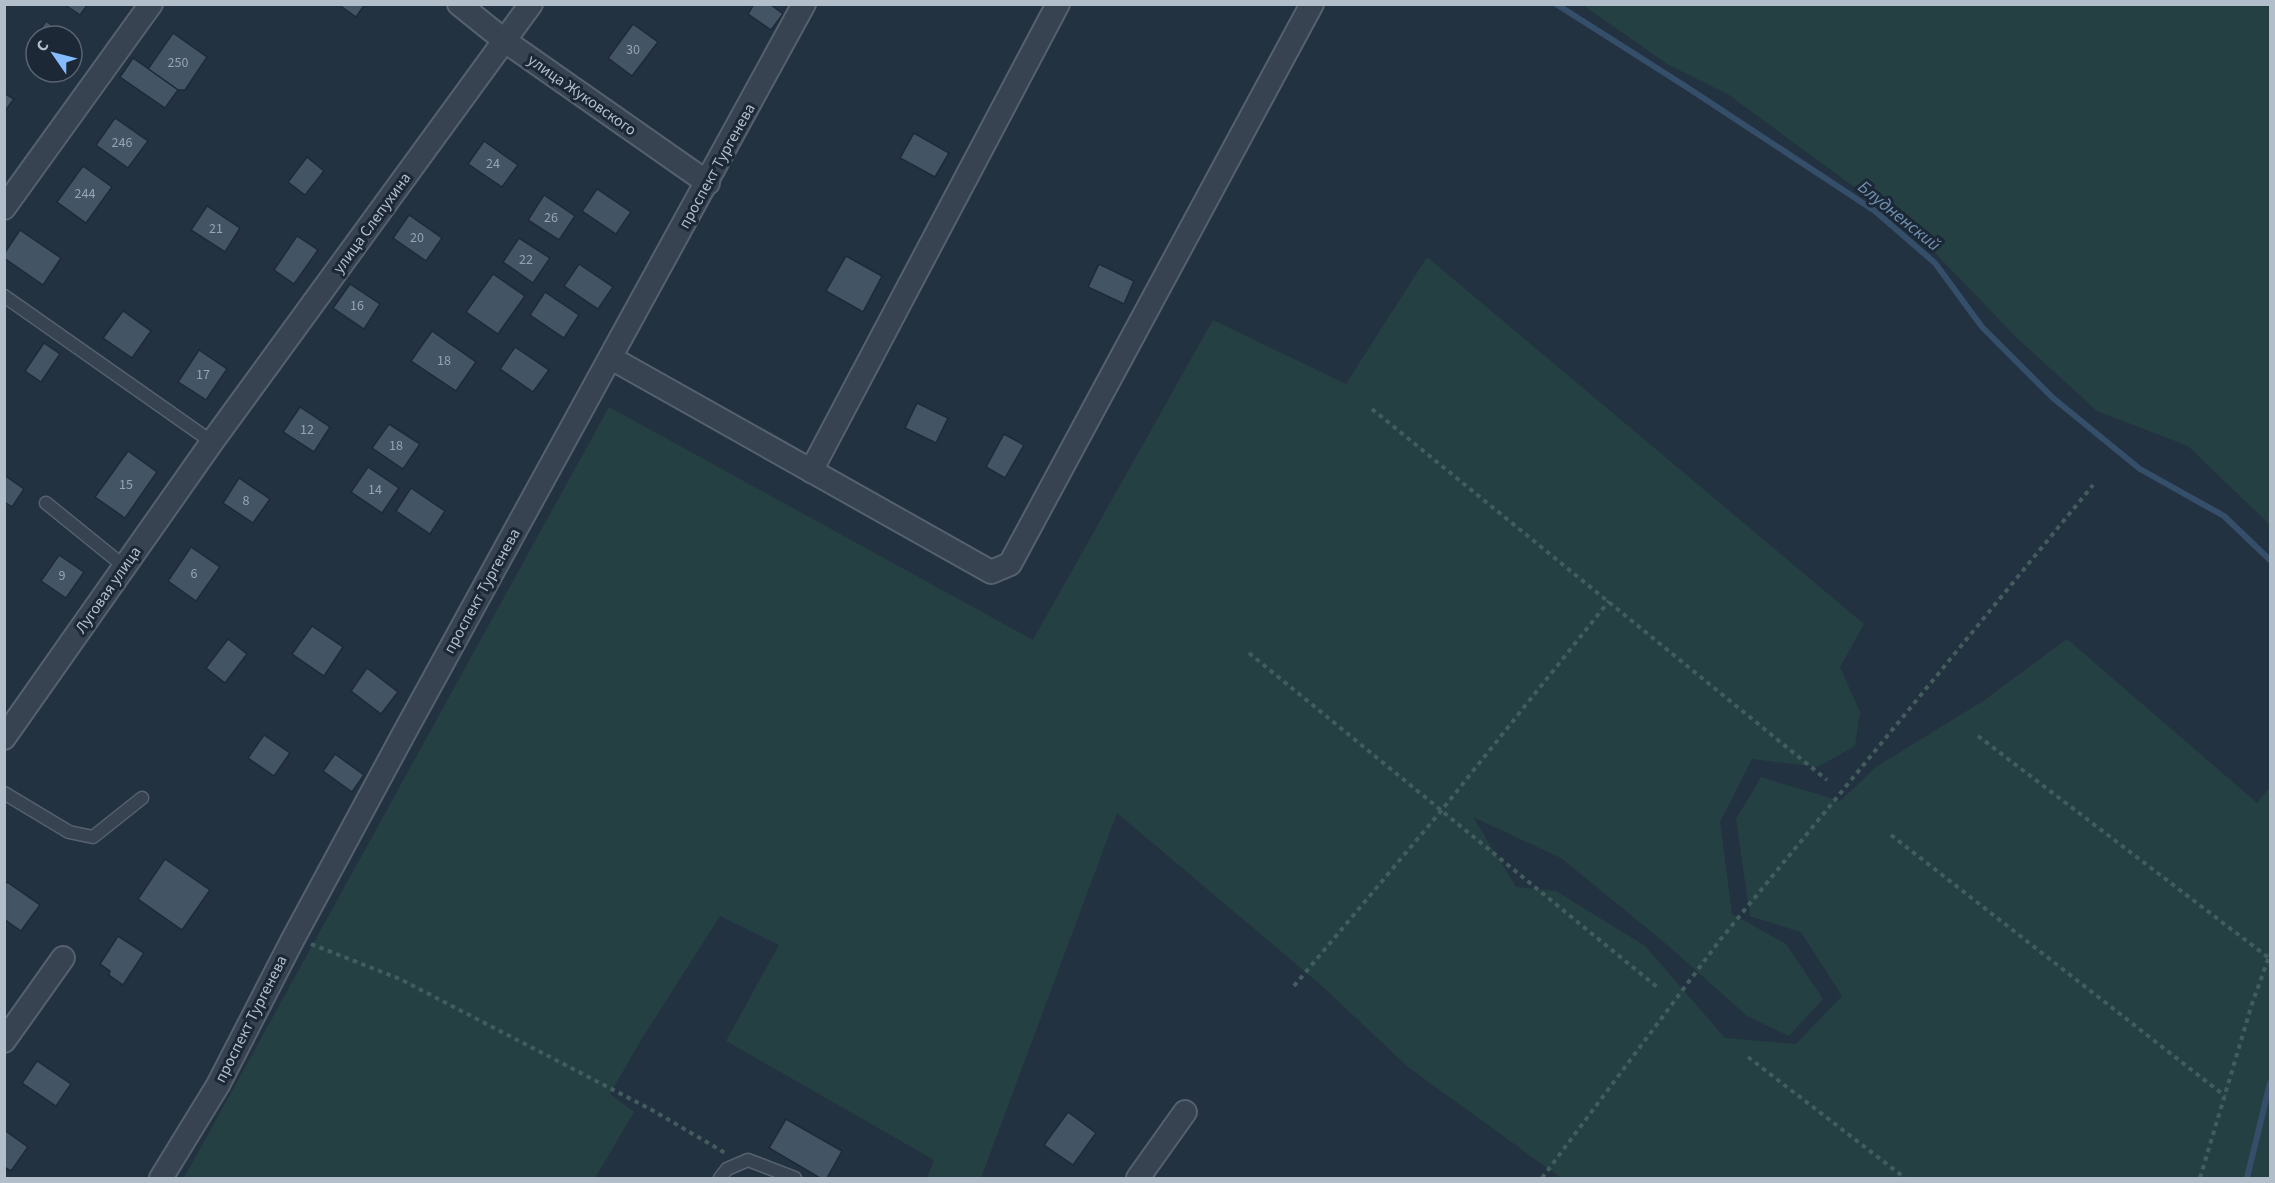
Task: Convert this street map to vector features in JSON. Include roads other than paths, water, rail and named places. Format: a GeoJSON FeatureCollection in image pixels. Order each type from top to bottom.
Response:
{"type":"FeatureCollection","features":[{"type":"Feature","properties":{"kind":"street"},"geometry":{"type":"LineString","coordinates":[[4,208],[151,4]]}},
{"type":"Feature","properties":{"kind":"street","name":"улица Жуковского"},"geometry":{"type":"LineString","coordinates":[[459,4],[505,41],[708,183]]}},
{"type":"Feature","properties":{"kind":"street","name":"улица Слепухина"},"geometry":{"type":"LineString","coordinates":[[212,442],[531,4]]}},
{"type":"Feature","properties":{"kind":"street","name":"проспект Тургенева"},"geometry":{"type":"LineString","coordinates":[[161,1179],[218,1085],[293,939],[574,421],[708,183],[804,4]]}},
{"type":"Feature","properties":{"kind":"street"},"geometry":{"type":"LineString","coordinates":[[811,471],[1058,4]]}},
{"type":"Feature","properties":{"kind":"street"},"geometry":{"type":"LineString","coordinates":[[611,358],[991,572],[1010,564],[1312,4]]}},
{"type":"Feature","properties":{"kind":"street","name":"Луговая улица"},"geometry":{"type":"LineString","coordinates":[[4,738],[212,442]]}},
{"type":"Feature","properties":{"kind":"street"},"geometry":{"type":"LineString","coordinates":[[4,1041],[63,958]]}},
{"type":"Feature","properties":{"kind":"street"},"geometry":{"type":"LineString","coordinates":[[1138,1179],[1185,1112]]}},
{"type":"Feature","properties":{"kind":"lane"},"geometry":{"type":"LineString","coordinates":[[4,296],[212,442]]}},
{"type":"Feature","properties":{"kind":"lane"},"geometry":{"type":"LineString","coordinates":[[46,503],[125,567]]}},
{"type":"Feature","properties":{"kind":"lane"},"geometry":{"type":"LineString","coordinates":[[4,793],[69,832],[93,837],[142,798]]}},
{"type":"Feature","properties":{"kind":"lane"},"geometry":{"type":"LineString","coordinates":[[720,1179],[727,1169],[748,1160],[795,1179]]}},
{"type":"Feature","properties":{"kind":"waterway","name":"Блудненский"},"geometry":{"type":"LineString","coordinates":[[1556,4],[1875,211],[1935,263],[1982,327],[2053,398],[2140,469],[2224,516],[2270,560]]}},
{"type":"Feature","properties":{"kind":"waterway"},"geometry":{"type":"LineString","coordinates":[[2247,1178],[2270,1083]]}}]}
